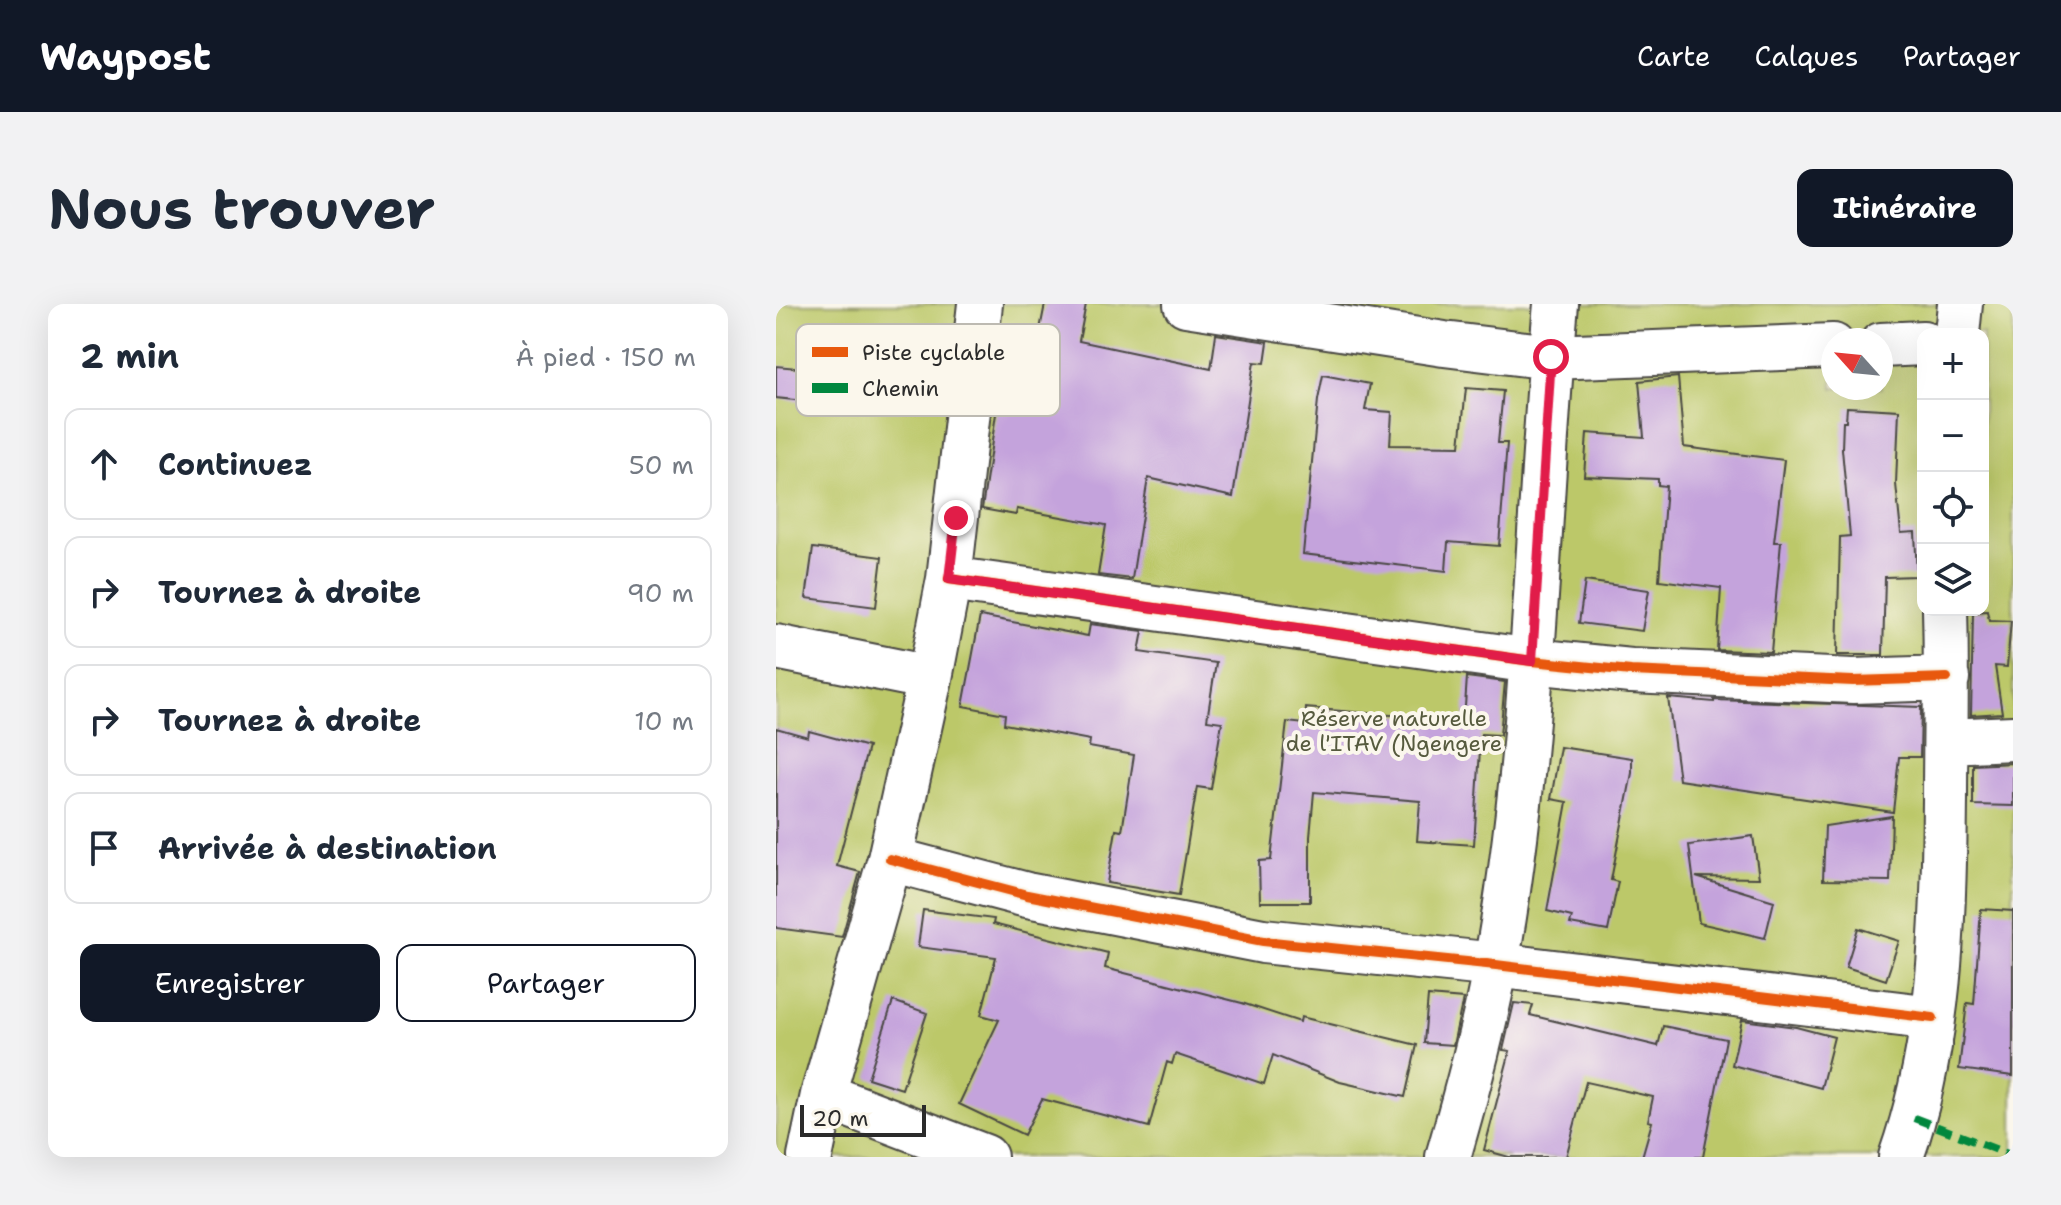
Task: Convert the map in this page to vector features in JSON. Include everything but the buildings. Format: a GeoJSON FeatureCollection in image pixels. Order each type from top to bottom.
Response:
{"type":"FeatureCollection","features":[{"type":"Feature","properties":{"kind":"street"},"geometry":{"type":"LineString","coordinates":[[978,324],[980,304]]}},
{"type":"Feature","properties":{"kind":"street"},"geometry":{"type":"LineString","coordinates":[[1186,304],[1444,344],[1551,357],[1821,346]]}},
{"type":"Feature","properties":{"kind":"street"},"geometry":{"type":"LineString","coordinates":[[1448,1157],[1483,1029],[1496,965],[1515,830],[1532,661],[1556,304]]}},
{"type":"Feature","properties":{"kind":"street"},"geometry":{"type":"LineString","coordinates":[[1958,328],[1960,304]]}},
{"type":"Feature","properties":{"kind":"street"},"geometry":{"type":"LineString","coordinates":[[1893,344],[1917,343]]}},
{"type":"Feature","properties":{"kind":"street"},"geometry":{"type":"LineString","coordinates":[[810,1157],[823,1095],[890,859],[930,678],[949,579],[967,416]]}},
{"type":"Feature","properties":{"kind":"street"},"geometry":{"type":"LineString","coordinates":[[949,579],[1532,661],[1631,671],[1837,680],[1947,678]]}},
{"type":"Feature","properties":{"kind":"street"},"geometry":{"type":"LineString","coordinates":[[1901,1157],[1914,1118],[1933,1018],[1944,925],[1945,616]]}},
{"type":"Feature","properties":{"kind":"street"},"geometry":{"type":"LineString","coordinates":[[776,647],[930,678]]}},
{"type":"Feature","properties":{"kind":"street"},"geometry":{"type":"LineString","coordinates":[[1947,741],[2013,738]]}},
{"type":"Feature","properties":{"kind":"street"},"geometry":{"type":"LineString","coordinates":[[890,859],[1027,895],[1263,941],[1496,965],[1933,1018]]}},
{"type":"Feature","properties":{"kind":"street"},"geometry":{"type":"LineString","coordinates":[[823,1095],[985,1157]]}},
{"type":"Feature","properties":{"kind":"green space","name":"Réserve naturelle de l'ITAV (Ngengere"},"geometry":{"type":"Polygon","coordinates":[[[776,304],[2013,304],[2013,1157],[776,1157],[776,304]]]}},
{"type":"Feature","properties":{"kind":"marked path"},"geometry":{"type":"LineString","coordinates":[[1914,1118],[2013,1156]]}},
{"type":"Feature","properties":{"kind":"cycle path"},"geometry":{"type":"LineString","coordinates":[[949,579],[1532,661],[1631,671],[1853,681],[1947,678]]}},
{"type":"Feature","properties":{"kind":"cycle path"},"geometry":{"type":"LineString","coordinates":[[890,859],[1027,895],[1263,941],[1496,965],[1933,1018]]}},
{"type":"Feature","properties":{"kind":"route"},"geometry":{"type":"LineString","coordinates":[[956,518],[949,579],[1532,661],[1551,357]]}}]}
